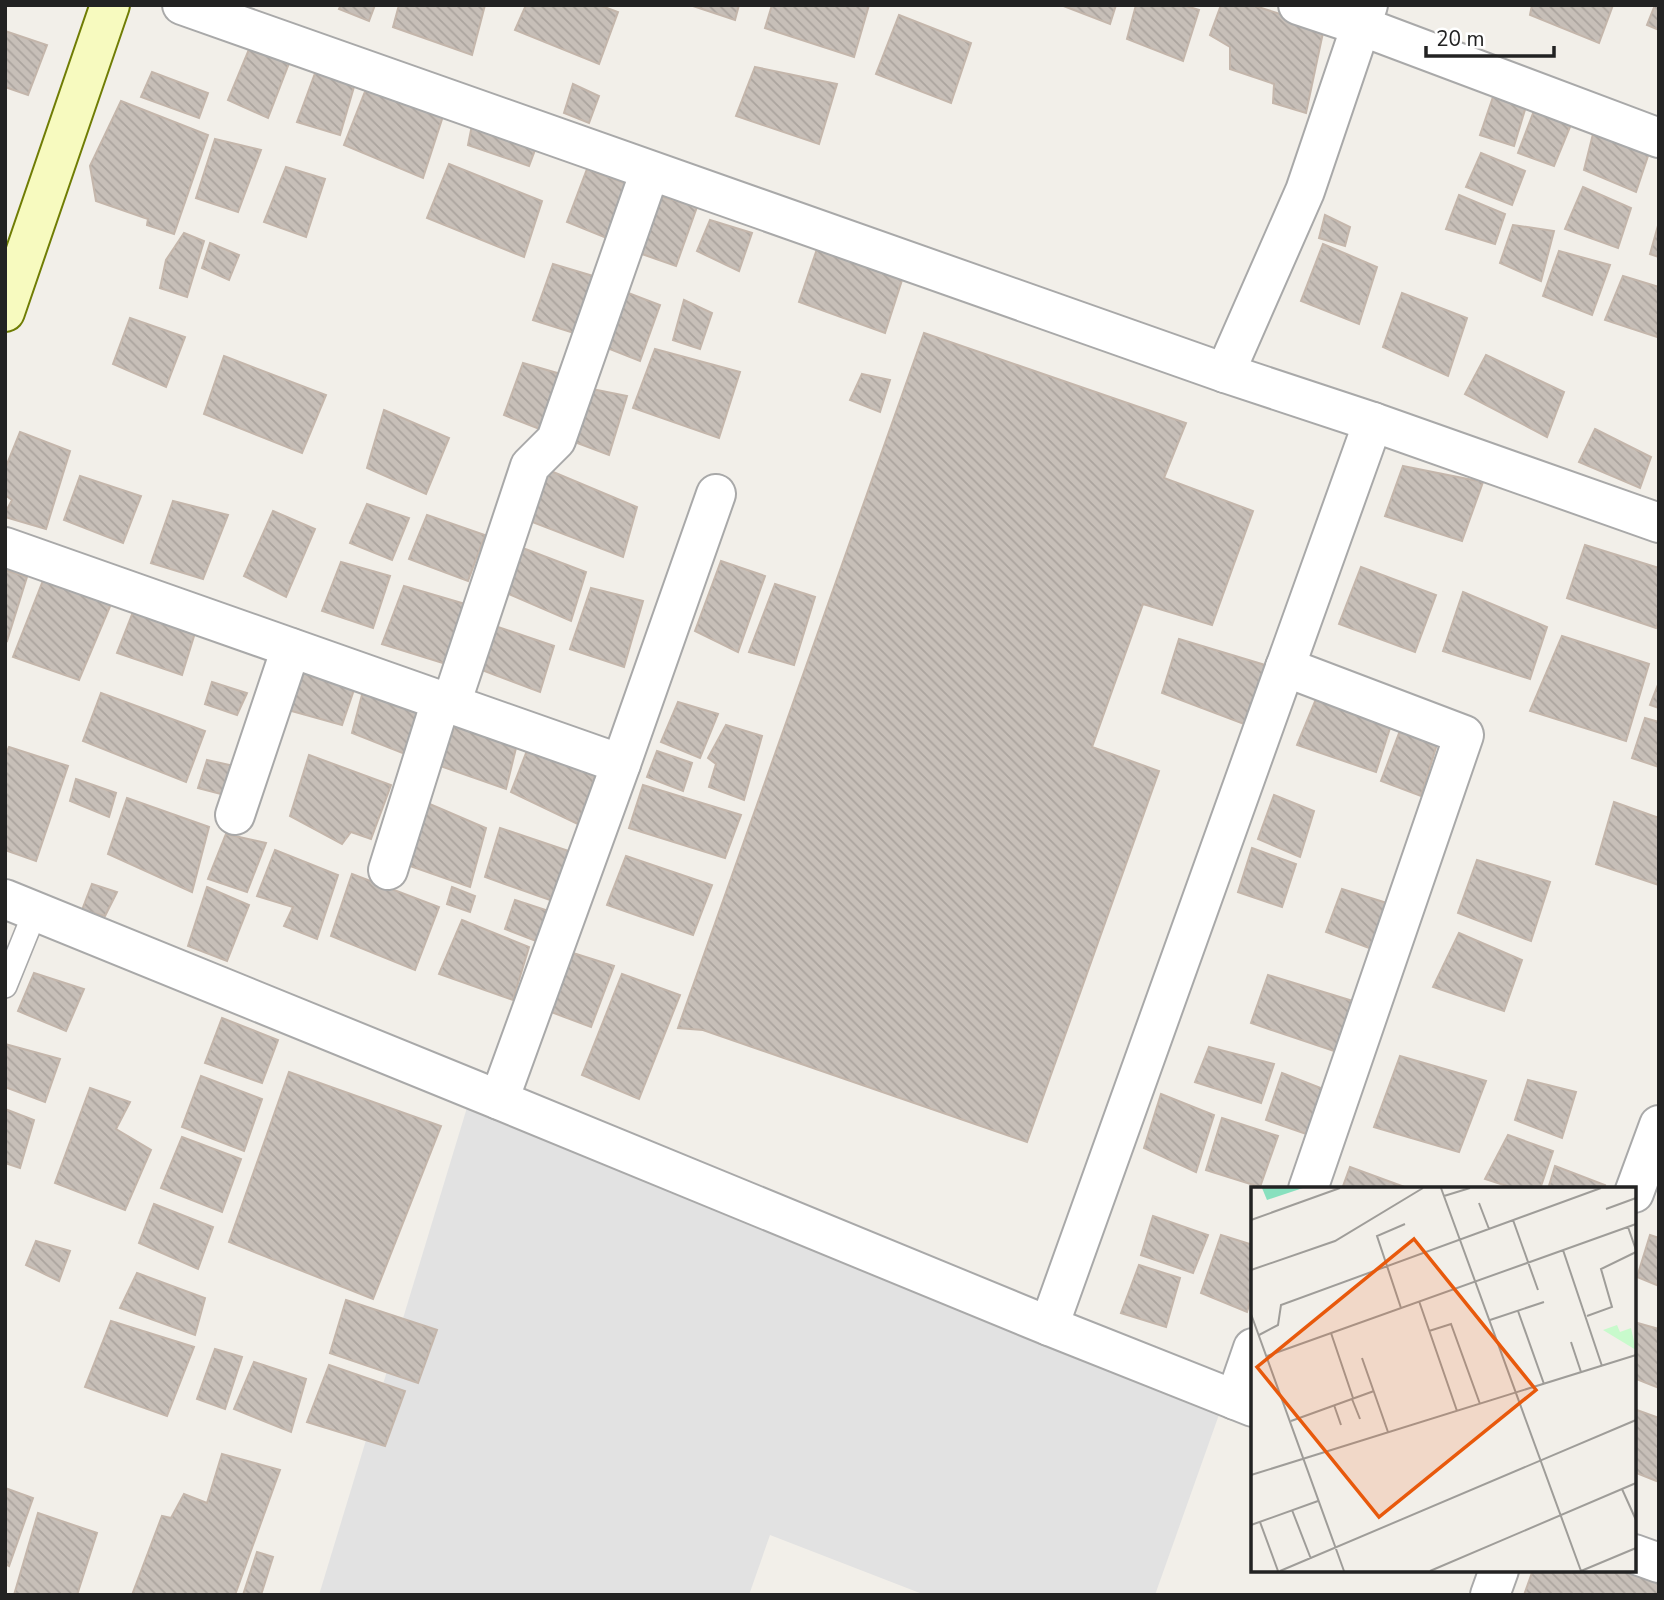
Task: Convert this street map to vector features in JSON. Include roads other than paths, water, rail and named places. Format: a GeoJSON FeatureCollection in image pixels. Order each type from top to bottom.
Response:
{"type":"FeatureCollection","features":[{"type":"Feature","properties":{"kind":"street"},"geometry":{"type":"LineString","coordinates":[[5,312],[110,5]]}},
{"type":"Feature","properties":{"kind":"street"},"geometry":{"type":"LineString","coordinates":[[181,5],[1659,523]]}},
{"type":"Feature","properties":{"kind":"street"},"geometry":{"type":"LineString","coordinates":[[1298,5],[1364,16],[1659,138]]}},
{"type":"Feature","properties":{"kind":"street"},"geometry":{"type":"LineString","coordinates":[[1225,373],[1305,191],[1364,16]]}},
{"type":"Feature","properties":{"kind":"street"},"geometry":{"type":"LineString","coordinates":[[388,870],[530,466],[556,440],[650,171]]}},
{"type":"Feature","properties":{"kind":"street"},"geometry":{"type":"LineString","coordinates":[[1049,1326],[1373,422]]}},
{"type":"Feature","properties":{"kind":"street"},"geometry":{"type":"LineString","coordinates":[[499,1100],[716,494]]}},
{"type":"Feature","properties":{"kind":"street"},"geometry":{"type":"LineString","coordinates":[[5,547],[621,764]]}},
{"type":"Feature","properties":{"kind":"street"},"geometry":{"type":"LineString","coordinates":[[235,815],[291,648]]}},
{"type":"Feature","properties":{"kind":"street"},"geometry":{"type":"LineString","coordinates":[[1285,667],[1464,735],[1309,1187]]}},
{"type":"Feature","properties":{"kind":"street"},"geometry":{"type":"LineString","coordinates":[[20,905],[1049,1326],[1244,1403],[1251,1360]]}},
{"type":"Feature","properties":{"kind":"street"},"geometry":{"type":"LineString","coordinates":[[1636,1188],[1659,1125]]}},
{"type":"Feature","properties":{"kind":"street"},"geometry":{"type":"LineString","coordinates":[[1636,1555],[1659,1563]]}},
{"type":"Feature","properties":{"kind":"street"},"geometry":{"type":"LineString","coordinates":[[1490,1595],[1498,1572]]}},
{"type":"Feature","properties":{"kind":"lane"},"geometry":{"type":"LineString","coordinates":[[5,986],[20,905]]}}]}
